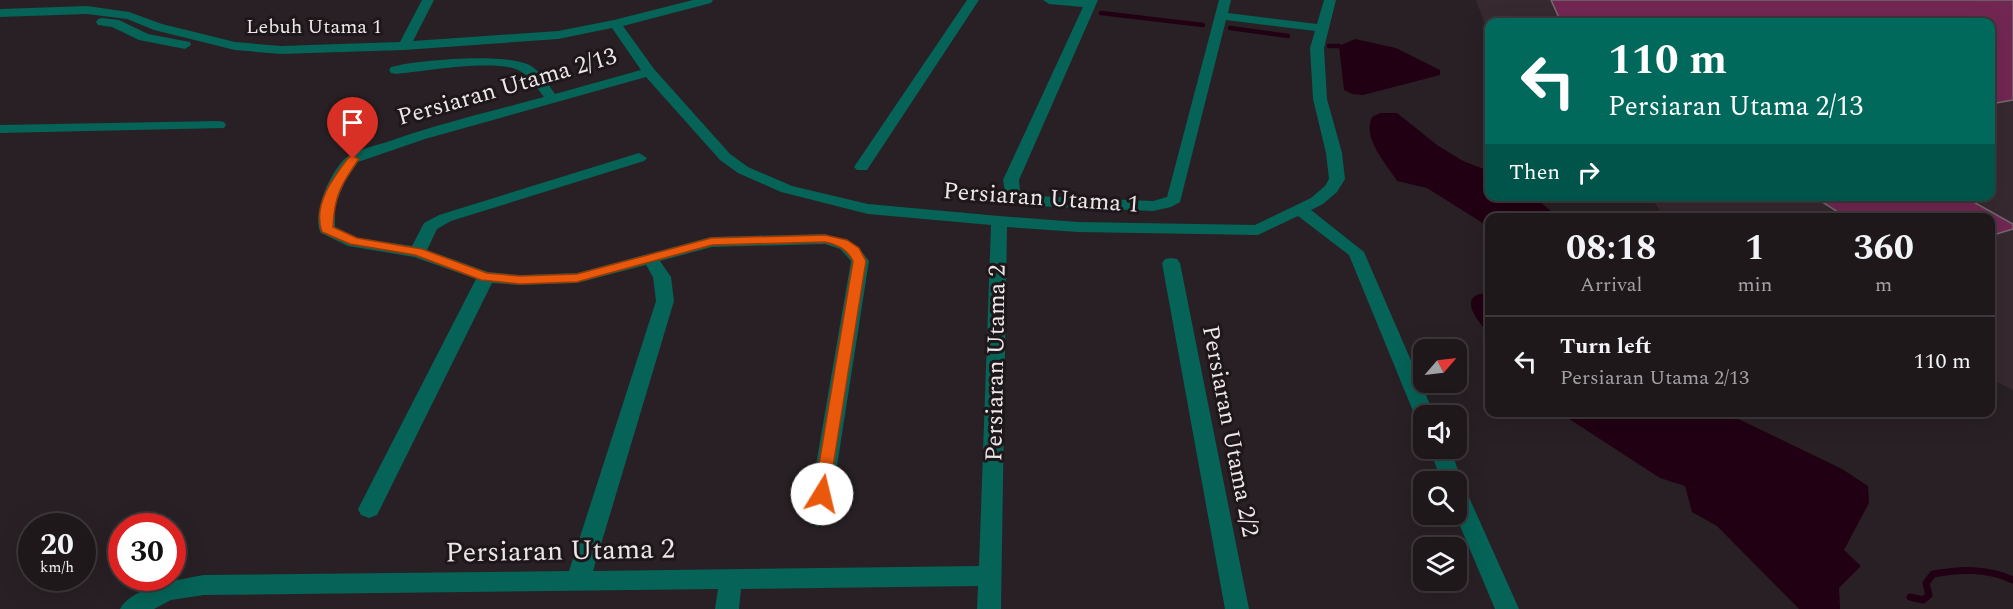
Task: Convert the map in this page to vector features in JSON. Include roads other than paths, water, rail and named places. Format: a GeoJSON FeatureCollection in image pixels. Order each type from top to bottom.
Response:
{"type":"FeatureCollection","features":[{"type":"Feature","properties":{"kind":"street"},"geometry":{"type":"LineString","coordinates":[[404,46],[429,0]]}},
{"type":"Feature","properties":{"kind":"street"},"geometry":{"type":"LineString","coordinates":[[404,46],[534,38],[615,24],[707,0]]}},
{"type":"Feature","properties":{"kind":"street"},"geometry":{"type":"LineString","coordinates":[[862,167],[973,0]]}},
{"type":"Feature","properties":{"kind":"street"},"geometry":{"type":"LineString","coordinates":[[1049,0],[1091,2],[1011,180],[1012,194],[1035,201],[1165,204],[1174,199],[1177,193],[1225,0]]}},
{"type":"Feature","properties":{"kind":"street","name":"Persiaran Utama 1"},"geometry":{"type":"LineString","coordinates":[[615,24],[649,72],[725,158],[742,170],[778,186],[868,209],[1078,227],[1258,230],[1317,201],[1331,189],[1337,179],[1334,153],[1320,99],[1317,48],[1330,0]]}},
{"type":"Feature","properties":{"kind":"street","name":"Lebuh Utama 1"},"geometry":{"type":"LineString","coordinates":[[0,13],[87,10],[129,16],[193,36],[246,47],[281,50],[404,46]]}},
{"type":"Feature","properties":{"kind":"street"},"geometry":{"type":"LineString","coordinates":[[1221,16],[1323,28]]}},
{"type":"Feature","properties":{"kind":"street","name":"Lebuh Utama 1"},"geometry":{"type":"LineString","coordinates":[[0,21],[77,19],[115,23],[144,37],[220,52],[279,59],[349,55],[404,46]]}},
{"type":"Feature","properties":{"kind":"street"},"geometry":{"type":"LineString","coordinates":[[396,70],[495,63],[518,65],[531,73],[553,100]]}},
{"type":"Feature","properties":{"kind":"street","name":"Persiaran Utama 2/13"},"geometry":{"type":"LineString","coordinates":[[649,72],[420,136],[353,159],[337,181],[327,206],[327,229],[354,242],[417,252],[486,277],[520,280],[577,278],[711,242],[825,239],[842,243],[854,250],[860,261],[818,517]]}},
{"type":"Feature","properties":{"kind":"street"},"geometry":{"type":"LineString","coordinates":[[0,129],[219,125]]}},
{"type":"Feature","properties":{"kind":"street"},"geometry":{"type":"LineString","coordinates":[[417,252],[430,226],[445,218],[639,158]]}},
{"type":"Feature","properties":{"kind":"street"},"geometry":{"type":"LineString","coordinates":[[1300,210],[1356,252],[1420,405]]}},
{"type":"Feature","properties":{"kind":"street","name":"Persiaran Utama 2"},"geometry":{"type":"LineString","coordinates":[[989,609],[999,221]]}},
{"type":"Feature","properties":{"kind":"street"},"geometry":{"type":"LineString","coordinates":[[578,581],[665,301],[662,277],[650,258]]}},
{"type":"Feature","properties":{"kind":"street","name":"Persiaran Utama 2/2"},"geometry":{"type":"LineString","coordinates":[[1172,263],[1237,609]]}},
{"type":"Feature","properties":{"kind":"street"},"geometry":{"type":"LineString","coordinates":[[369,509],[486,277]]}},
{"type":"Feature","properties":{"kind":"street"},"geometry":{"type":"LineString","coordinates":[[1467,516],[1506,609]]}},
{"type":"Feature","properties":{"kind":"street","name":"Persiaran Utama 2"},"geometry":{"type":"LineString","coordinates":[[133,608],[167,591],[204,585],[990,576]]}},
{"type":"Feature","properties":{"kind":"street"},"geometry":{"type":"LineString","coordinates":[[727,609],[731,579]]}},
{"type":"Feature","properties":{"kind":"waterway"},"geometry":{"type":"LineString","coordinates":[[1101,13],[1203,25]]}},
{"type":"Feature","properties":{"kind":"waterway"},"geometry":{"type":"LineString","coordinates":[[1230,28],[1288,36]]}},
{"type":"Feature","properties":{"kind":"waterway"},"geometry":{"type":"LineString","coordinates":[[1329,46],[1339,46]]}},
{"type":"Feature","properties":{"kind":"waterway"},"geometry":{"type":"LineString","coordinates":[[1910,597],[1923,600],[1929,595],[1926,583],[1933,574],[1974,571],[1993,573],[2013,580]]}}]}
